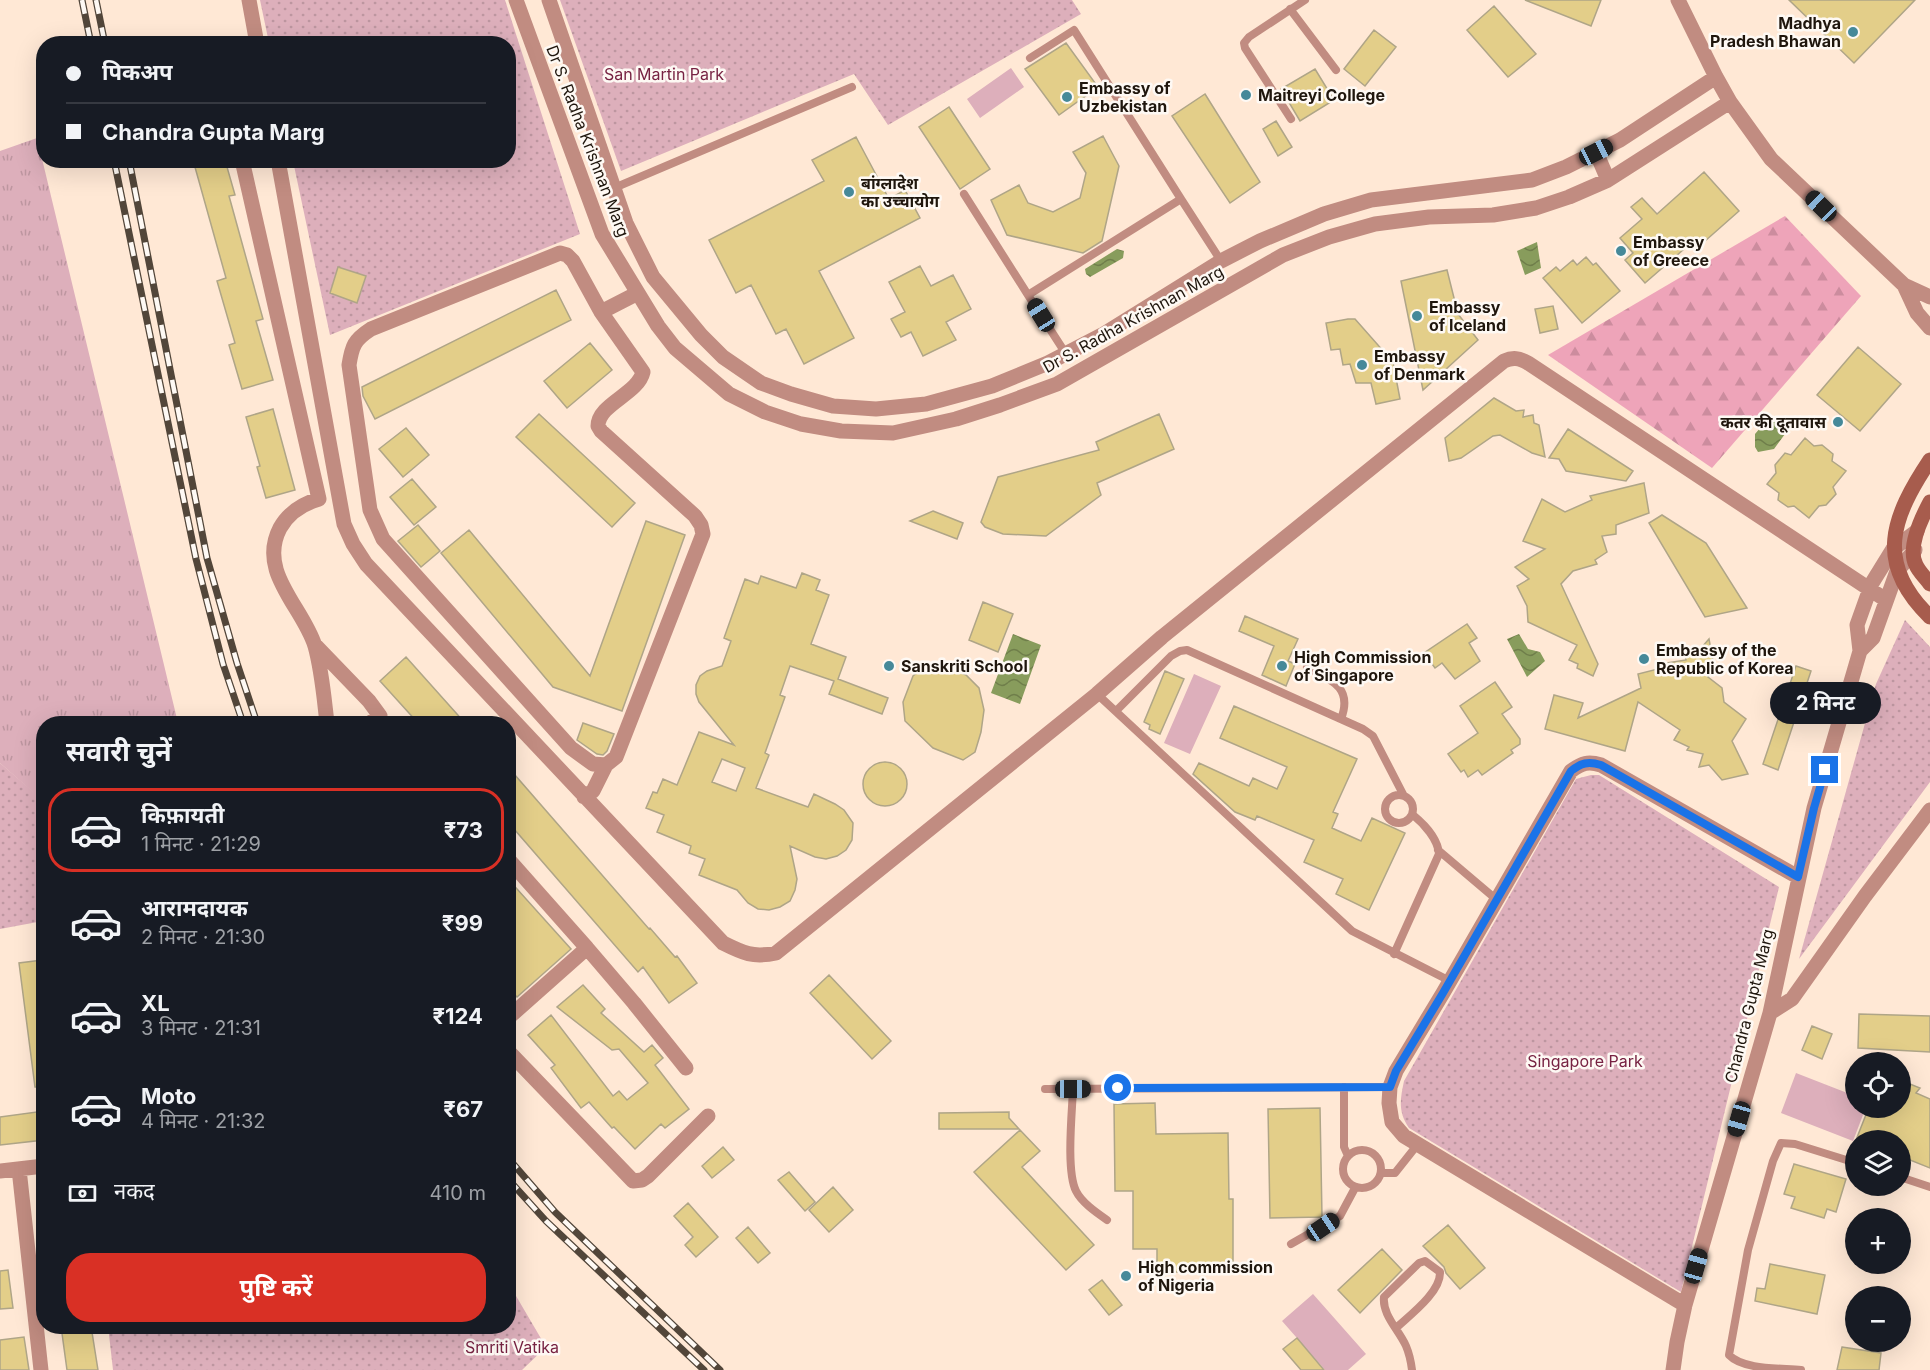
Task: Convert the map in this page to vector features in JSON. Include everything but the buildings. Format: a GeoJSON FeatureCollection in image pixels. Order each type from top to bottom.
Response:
{"type":"FeatureCollection","features":[{"type":"Feature","properties":{"kind":"main road"},"geometry":{"type":"LineString","coordinates":[[1930,460],[1904,504],[1895,529],[1893,549],[1897,571],[1908,591],[1930,617]]}},
{"type":"Feature","properties":{"kind":"main road"},"geometry":{"type":"LineString","coordinates":[[1930,502],[1917,531],[1915,557],[1930,584]]}},
{"type":"Feature","properties":{"kind":"street"},"geometry":{"type":"LineString","coordinates":[[249,0],[256,36]]}},
{"type":"Feature","properties":{"kind":"street","name":"Dr S. Radha Krishnan Marg"},"geometry":{"type":"LineString","coordinates":[[516,0],[602,234],[658,326],[675,348],[729,394],[765,412],[801,424],[841,431],[893,433],[967,416],[1057,384],[1283,255],[1329,237],[1375,224],[1429,218],[1493,215],[1536,207],[1569,197],[1608,180],[1730,102]]}},
{"type":"Feature","properties":{"kind":"street","name":"Dr S. Radha Krishnan Marg"},"geometry":{"type":"LineString","coordinates":[[549,0],[626,223],[653,277],[701,335],[723,357],[761,383],[791,394],[833,406],[845,407],[876,409],[926,404],[992,386],[1048,363],[1102,335],[1221,261],[1260,241],[1314,218],[1362,203],[1532,180],[1566,167],[1620,140],[1716,77]]}},
{"type":"Feature","properties":{"kind":"street"},"geometry":{"type":"LineString","coordinates":[[1678,0],[1730,102],[1771,159],[1904,285],[1930,297]]}},
{"type":"Feature","properties":{"kind":"street"},"geometry":{"type":"LineString","coordinates":[[1596,152],[1608,180]]}},
{"type":"Feature","properties":{"kind":"street"},"geometry":{"type":"LineString","coordinates":[[244,168],[319,499]]}},
{"type":"Feature","properties":{"kind":"street"},"geometry":{"type":"LineString","coordinates":[[279,168],[344,524],[352,544],[366,564],[508,716]]}},
{"type":"Feature","properties":{"kind":"street"},"geometry":{"type":"LineString","coordinates":[[602,234],[626,223]]}},
{"type":"Feature","properties":{"kind":"street"},"geometry":{"type":"LineString","coordinates":[[584,797],[593,791],[606,765],[616,757],[703,534],[701,525],[695,516],[597,426],[600,416],[639,382],[643,372],[601,312],[573,261],[567,255],[560,253],[371,329],[359,337],[352,349],[349,365],[370,510],[383,539],[571,748],[593,764],[606,765]]}},
{"type":"Feature","properties":{"kind":"street"},"geometry":{"type":"LineString","coordinates":[[1904,285],[1917,312],[1930,328]]}},
{"type":"Feature","properties":{"kind":"street"},"geometry":{"type":"LineString","coordinates":[[601,312],[638,293]]}},
{"type":"Feature","properties":{"kind":"street"},"geometry":{"type":"LineString","coordinates":[[516,724],[723,943],[741,952],[760,956],[776,953],[1510,358],[1519,358],[1528,363],[1869,591],[1886,600]]}},
{"type":"Feature","properties":{"kind":"street"},"geometry":{"type":"LineString","coordinates":[[1048,363],[1057,384]]}},
{"type":"Feature","properties":{"kind":"street"},"geometry":{"type":"LineString","coordinates":[[841,431],[845,407]]}},
{"type":"Feature","properties":{"kind":"street"},"geometry":{"type":"LineString","coordinates":[[339,497],[319,499],[303,504],[285,519],[276,537],[273,554],[276,571],[286,593],[315,645],[375,716]]}},
{"type":"Feature","properties":{"kind":"street"},"geometry":{"type":"LineString","coordinates":[[1860,651],[1857,625],[1869,591],[1893,549],[1917,531]]}},
{"type":"Feature","properties":{"kind":"street"},"geometry":{"type":"LineString","coordinates":[[1860,651],[1873,638],[1897,571],[1915,557]]}},
{"type":"Feature","properties":{"kind":"street"},"geometry":{"type":"LineString","coordinates":[[315,645],[326,716]]}},
{"type":"Feature","properties":{"kind":"street","name":"Chandra Gupta Marg"},"geometry":{"type":"LineString","coordinates":[[1673,1370],[1685,1305],[1770,1013],[1814,808],[1860,651]]}},
{"type":"Feature","properties":{"kind":"street"},"geometry":{"type":"LineString","coordinates":[[1685,1305],[1404,1136],[1392,1122],[1389,1103],[1390,1087],[1396,1071],[1571,771],[1579,764],[1590,762],[1601,765],[1798,877]]}},
{"type":"Feature","properties":{"kind":"street"},"geometry":{"type":"LineString","coordinates":[[1770,1013],[1792,999],[1864,896],[1930,810]]}},
{"type":"Feature","properties":{"kind":"street"},"geometry":{"type":"LineString","coordinates":[[516,868],[634,1003],[686,1068]]}},
{"type":"Feature","properties":{"kind":"street"},"geometry":{"type":"LineString","coordinates":[[516,1011],[586,948]]}},
{"type":"Feature","properties":{"kind":"street"},"geometry":{"type":"LineString","coordinates":[[516,1059],[633,1181],[642,1180],[648,1176],[708,1116]]}},
{"type":"Feature","properties":{"kind":"street"},"geometry":{"type":"LineString","coordinates":[[0,1171],[36,1167]]}},
{"type":"Feature","properties":{"kind":"street"},"geometry":{"type":"LineString","coordinates":[[19,1169],[36,1324]]}},
{"type":"Feature","properties":{"kind":"street"},"geometry":{"type":"LineString","coordinates":[[37,1334],[41,1370]]}},
{"type":"Feature","properties":{"kind":"lane"},"geometry":{"type":"LineString","coordinates":[[1291,119],[1244,43],[1249,36],[1305,0]]}},
{"type":"Feature","properties":{"kind":"lane"},"geometry":{"type":"LineString","coordinates":[[1290,9],[1336,70]]}},
{"type":"Feature","properties":{"kind":"lane"},"geometry":{"type":"LineString","coordinates":[[1030,58],[1074,30],[1221,261]]}},
{"type":"Feature","properties":{"kind":"lane"},"geometry":{"type":"LineString","coordinates":[[614,188],[852,87]]}},
{"type":"Feature","properties":{"kind":"lane"},"geometry":{"type":"LineString","coordinates":[[964,194],[1066,354]]}},
{"type":"Feature","properties":{"kind":"lane"},"geometry":{"type":"LineString","coordinates":[[1028,295],[1181,199]]}},
{"type":"Feature","properties":{"kind":"lane"},"geometry":{"type":"LineString","coordinates":[[1116,711],[1171,656],[1187,650],[1341,719],[1373,736],[1404,796]]}},
{"type":"Feature","properties":{"kind":"lane"},"geometry":{"type":"LineString","coordinates":[[1307,667],[1326,677],[1344,693],[1346,707],[1341,719]]}},
{"type":"Feature","properties":{"kind":"lane"},"geometry":{"type":"LineString","coordinates":[[1097,694],[1353,931],[1450,981]]}},
{"type":"Feature","properties":{"kind":"lane"},"geometry":{"type":"LineString","coordinates":[[1404,796],[1413,805],[1413,815],[1406,822],[1397,824],[1386,815],[1385,806],[1390,797],[1404,796]]}},
{"type":"Feature","properties":{"kind":"lane"},"geometry":{"type":"LineString","coordinates":[[1413,815],[1426,828],[1438,850],[1497,900]]}},
{"type":"Feature","properties":{"kind":"lane"},"geometry":{"type":"LineString","coordinates":[[1394,954],[1437,861],[1438,850]]}},
{"type":"Feature","properties":{"kind":"lane"},"geometry":{"type":"LineString","coordinates":[[1344,1087],[1344,1147],[1348,1156]]}},
{"type":"Feature","properties":{"kind":"lane"},"geometry":{"type":"LineString","coordinates":[[1045,1089],[1390,1087]]}},
{"type":"Feature","properties":{"kind":"lane"},"geometry":{"type":"LineString","coordinates":[[1073,1089],[1071,1176],[1077,1193],[1107,1220]]}},
{"type":"Feature","properties":{"kind":"lane"},"geometry":{"type":"LineString","coordinates":[[1801,1370],[1748,1365],[1735,1362],[1729,1355],[1748,1250],[1773,1161],[1781,1143],[1795,1144],[1845,1159]]}},
{"type":"Feature","properties":{"kind":"lane"},"geometry":{"type":"LineString","coordinates":[[1381,1173],[1395,1173],[1418,1144]]}},
{"type":"Feature","properties":{"kind":"lane"},"geometry":{"type":"LineString","coordinates":[[1359,1150],[1371,1152],[1379,1161],[1381,1173],[1378,1179],[1368,1188],[1355,1188],[1349,1184],[1342,1167],[1348,1156],[1359,1150]]}},
{"type":"Feature","properties":{"kind":"lane"},"geometry":{"type":"LineString","coordinates":[[1911,1181],[1930,1187]]}},
{"type":"Feature","properties":{"kind":"lane"},"geometry":{"type":"LineString","coordinates":[[1291,1244],[1340,1215],[1355,1188]]}},
{"type":"Feature","properties":{"kind":"lane"},"geometry":{"type":"LineString","coordinates":[[1396,1328],[1433,1292],[1441,1279],[1440,1272],[1425,1261],[1419,1263],[1384,1298],[1383,1305],[1406,1346],[1412,1370]]}},
{"type":"Feature","properties":{"kind":"green space"},"geometry":{"type":"Polygon","coordinates":[[[260,0],[505,0],[580,234],[330,335],[294,168],[516,168],[516,36],[268,36],[260,0]]]}},
{"type":"Feature","properties":{"kind":"green space","name":"San Martin Park"},"geometry":{"type":"Polygon","coordinates":[[[560,0],[1072,0],[1081,14],[888,125],[854,74],[621,171],[560,0]]]}},
{"type":"Feature","properties":{"kind":"green space"},"geometry":{"type":"Polygon","coordinates":[[[1011,68],[1024,87],[980,118],[967,99],[1011,68]]]}},
{"type":"Feature","properties":{"kind":"green space"},"geometry":{"type":"Polygon","coordinates":[[[36,138],[36,168],[44,168],[176,716],[36,716],[36,795],[0,763],[0,151],[36,138]]]}},
{"type":"Feature","properties":{"kind":"green space"},"geometry":{"type":"Polygon","coordinates":[[[1785,216],[1861,296],[1712,468],[1548,355],[1785,216]]]}},
{"type":"Feature","properties":{"kind":"green space"},"geometry":{"type":"Polygon","coordinates":[[[1905,620],[1930,647],[1930,782],[1799,959],[1876,684],[1905,620]]]}},
{"type":"Feature","properties":{"kind":"green space"},"geometry":{"type":"Polygon","coordinates":[[[1194,674],[1221,686],[1190,754],[1164,743],[1194,674]]]}},
{"type":"Feature","properties":{"kind":"green space"},"geometry":{"type":"Polygon","coordinates":[[[0,763],[36,794],[36,922],[0,929],[0,763]]]}},
{"type":"Feature","properties":{"kind":"green space","name":"Singapore Park"},"geometry":{"type":"Polygon","coordinates":[[[1599,775],[1779,887],[1681,1292],[1409,1128],[1402,1111],[1404,1081],[1576,779],[1599,775]]]}},
{"type":"Feature","properties":{"kind":"green space"},"geometry":{"type":"Polygon","coordinates":[[[1796,1073],[1845,1092],[1845,1118],[1862,1118],[1857,1130],[1845,1130],[1845,1138],[1781,1113],[1796,1073]]]}},
{"type":"Feature","properties":{"kind":"green space"},"geometry":{"type":"Polygon","coordinates":[[[1313,1294],[1366,1354],[1348,1370],[1325,1370],[1282,1321],[1313,1294]]]}},
{"type":"Feature","properties":{"kind":"green space","name":"Smriti Vatika"},"geometry":{"type":"Polygon","coordinates":[[[516,1296],[546,1347],[522,1370],[113,1370],[109,1334],[516,1334],[516,1296]]]}},
{"type":"Feature","properties":{"kind":"water"},"geometry":{"type":"Polygon","coordinates":[[[1537,242],[1541,268],[1525,275],[1517,251],[1537,242]]]}},
{"type":"Feature","properties":{"kind":"water"},"geometry":{"type":"Polygon","coordinates":[[[1117,249],[1124,251],[1123,258],[1090,277],[1086,274],[1085,269],[1117,249]]]}},
{"type":"Feature","properties":{"kind":"water"},"geometry":{"type":"Polygon","coordinates":[[[1780,417],[1787,423],[1785,434],[1774,449],[1758,452],[1755,447],[1755,434],[1766,421],[1780,417]]]}},
{"type":"Feature","properties":{"kind":"water"},"geometry":{"type":"Polygon","coordinates":[[[1013,634],[1041,645],[1020,704],[991,693],[1013,634]]]}},
{"type":"Feature","properties":{"kind":"water"},"geometry":{"type":"Polygon","coordinates":[[[1519,634],[1528,649],[1540,652],[1545,661],[1527,677],[1507,639],[1519,634]]]}},
{"type":"Feature","properties":{"kind":"railway"},"geometry":{"type":"LineString","coordinates":[[82,0],[89,36]]}},
{"type":"Feature","properties":{"kind":"railway"},"geometry":{"type":"LineString","coordinates":[[96,0],[103,36]]}},
{"type":"Feature","properties":{"kind":"railway"},"geometry":{"type":"LineString","coordinates":[[116,168],[196,559],[223,664],[241,716]]}},
{"type":"Feature","properties":{"kind":"railway"},"geometry":{"type":"LineString","coordinates":[[131,168],[207,558],[255,716]]}},
{"type":"Feature","properties":{"kind":"railway"},"geometry":{"type":"LineString","coordinates":[[516,1167],[555,1212],[720,1370]]}},
{"type":"Feature","properties":{"kind":"railway"},"geometry":{"type":"LineString","coordinates":[[516,1188],[546,1221],[704,1370]]}},
{"type":"Feature","properties":{"kind":"place","name":"Madhya Pradesh Bhawan"},"geometry":{"type":"Point","coordinates":[1853,32]}},
{"type":"Feature","properties":{"kind":"place","name":"Maitreyi College"},"geometry":{"type":"Point","coordinates":[1246,95]}},
{"type":"Feature","properties":{"kind":"place","name":"Embassy of Uzbekistan"},"geometry":{"type":"Point","coordinates":[1067,97]}},
{"type":"Feature","properties":{"kind":"place","name":"बांग्लादेश का उच्चायोग"},"geometry":{"type":"Point","coordinates":[849,192]}},
{"type":"Feature","properties":{"kind":"place","name":"Embassy of Greece"},"geometry":{"type":"Point","coordinates":[1621,251]}},
{"type":"Feature","properties":{"kind":"place","name":"Embassy of Iceland"},"geometry":{"type":"Point","coordinates":[1417,316]}},
{"type":"Feature","properties":{"kind":"place","name":"Embassy of Denmark"},"geometry":{"type":"Point","coordinates":[1362,365]}},
{"type":"Feature","properties":{"kind":"place","name":"कतर की दूतावास"},"geometry":{"type":"Point","coordinates":[1838,422]}},
{"type":"Feature","properties":{"kind":"place","name":"Embassy of the Republic of Korea"},"geometry":{"type":"Point","coordinates":[1644,659]}},
{"type":"Feature","properties":{"kind":"place","name":"Sanskriti School"},"geometry":{"type":"Point","coordinates":[889,666]}},
{"type":"Feature","properties":{"kind":"place","name":"High Commission of Singapore"},"geometry":{"type":"Point","coordinates":[1282,666]}},
{"type":"Feature","properties":{"kind":"place","name":"High commission of Nigeria"},"geometry":{"type":"Point","coordinates":[1126,1276]}},
{"type":"Feature","properties":{"kind":"route"},"geometry":{"type":"LineString","coordinates":[[1118,1088],[1390,1087],[1396,1071],[1571,771],[1579,764],[1590,762],[1601,765],[1798,877],[1825,770]]}}]}
